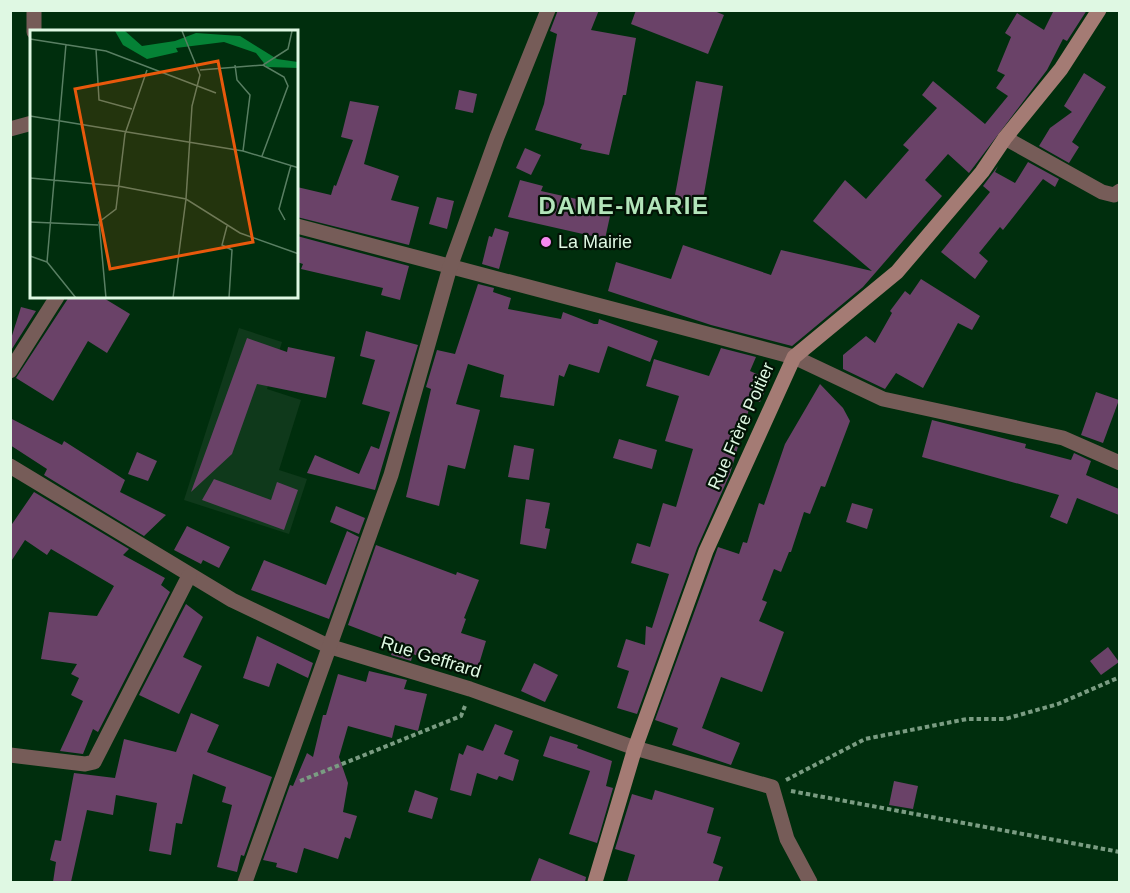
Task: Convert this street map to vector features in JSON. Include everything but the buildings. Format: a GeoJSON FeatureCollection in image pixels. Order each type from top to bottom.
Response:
{"type":"FeatureCollection","features":[{"type":"Feature","properties":{"kind":"main road","name":"Rue Frère Poitier"},"geometry":{"type":"LineString","coordinates":[[596,882],[635,748],[706,551],[794,357],[897,272],[982,172],[1005,138],[1061,69],[1099,10]]}},
{"type":"Feature","properties":{"kind":"street"},"geometry":{"type":"LineString","coordinates":[[34,10],[34,30]]}},
{"type":"Feature","properties":{"kind":"street"},"geometry":{"type":"LineString","coordinates":[[245,882],[391,475],[450,267],[497,137],[548,10]]}},
{"type":"Feature","properties":{"kind":"street"},"geometry":{"type":"LineString","coordinates":[[10,129],[30,124]]}},
{"type":"Feature","properties":{"kind":"street"},"geometry":{"type":"LineString","coordinates":[[1005,138],[1102,192],[1114,195],[1119,191]]}},
{"type":"Feature","properties":{"kind":"street"},"geometry":{"type":"LineString","coordinates":[[298,225],[794,357],[883,399],[1063,438],[1119,463]]}},
{"type":"Feature","properties":{"kind":"street"},"geometry":{"type":"LineString","coordinates":[[10,371],[56,298]]}},
{"type":"Feature","properties":{"kind":"street","name":"Rue Geffrard"},"geometry":{"type":"LineString","coordinates":[[10,466],[189,576],[232,600],[328,646],[470,689],[635,748],[772,787]]}},
{"type":"Feature","properties":{"kind":"street"},"geometry":{"type":"LineString","coordinates":[[10,755],[85,764],[94,762],[189,576]]}},
{"type":"Feature","properties":{"kind":"street"},"geometry":{"type":"LineString","coordinates":[[772,787],[787,839],[810,882]]}},
{"type":"Feature","properties":{"kind":"path"},"geometry":{"type":"LineString","coordinates":[[772,787],[865,739],[968,719],[1005,719],[1058,704],[1119,677]]}},
{"type":"Feature","properties":{"kind":"path"},"geometry":{"type":"LineString","coordinates":[[280,789],[461,716],[470,689]]}},
{"type":"Feature","properties":{"kind":"path"},"geometry":{"type":"LineString","coordinates":[[772,787],[1119,852]]}},
{"type":"Feature","properties":{"kind":"shaded area"},"geometry":{"type":"Polygon","coordinates":[[[239,328],[282,342],[267,389],[301,400],[279,470],[307,479],[289,534],[184,500],[239,328]]]}},
{"type":"Feature","properties":{"kind":"place","name":"La Mairie"},"geometry":{"type":"Point","coordinates":[546,242]}},
{"type":"Feature","properties":{"kind":"district","name":"DAME-MARIE"},"geometry":{"type":"Point","coordinates":[624,205]}}]}
